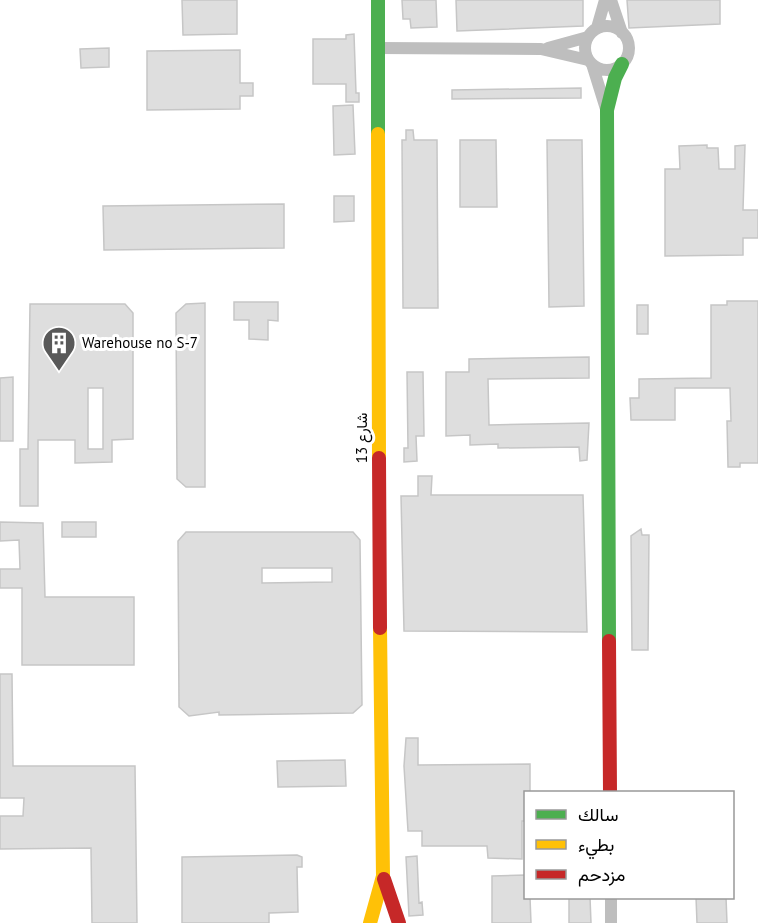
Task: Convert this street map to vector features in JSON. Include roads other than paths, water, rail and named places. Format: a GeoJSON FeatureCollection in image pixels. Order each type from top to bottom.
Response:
{"type":"FeatureCollection","features":[{"type":"Feature","properties":{"kind":"street","name":"شارع 13"},"geometry":{"type":"LineString","coordinates":[[370,923],[383,876],[379,596],[378,0]]}},
{"type":"Feature","properties":{"kind":"street"},"geometry":{"type":"LineString","coordinates":[[605,0],[585,48],[607,110]]}},
{"type":"Feature","properties":{"kind":"street"},"geometry":{"type":"LineString","coordinates":[[610,791],[607,110],[615,78],[628,53],[628,45],[611,0]]}},
{"type":"Feature","properties":{"kind":"street"},"geometry":{"type":"LineString","coordinates":[[541,49],[610,26],[622,33]]}},
{"type":"Feature","properties":{"kind":"street"},"geometry":{"type":"LineString","coordinates":[[378,48],[541,49],[590,62],[607,70],[622,64]]}},
{"type":"Feature","properties":{"kind":"street","name":"شارع 13"},"geometry":{"type":"LineString","coordinates":[[383,876],[399,923]]}},
{"type":"Feature","properties":{"kind":"street"},"geometry":{"type":"LineString","coordinates":[[611,899],[611,923]]}},
{"type":"Feature","properties":{"kind":"place","name":"Warehouse no S-7"},"geometry":{"type":"Point","coordinates":[59,372]}}]}
